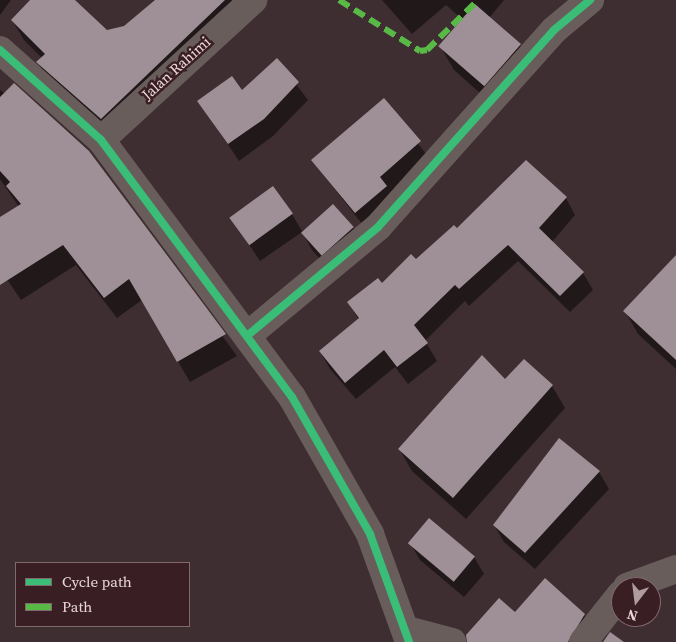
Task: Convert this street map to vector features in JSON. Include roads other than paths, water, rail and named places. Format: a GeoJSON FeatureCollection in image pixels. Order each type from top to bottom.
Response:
{"type":"FeatureCollection","features":[{"type":"Feature","properties":{"kind":"street","name":"Jalan Rahimi"},"geometry":{"type":"LineString","coordinates":[[101,140],[253,0]]}},
{"type":"Feature","properties":{"kind":"street"},"geometry":{"type":"LineString","coordinates":[[248,335],[378,226],[554,30],[590,0]]}},
{"type":"Feature","properties":{"kind":"street"},"geometry":{"type":"LineString","coordinates":[[0,50],[101,140],[248,335],[292,397],[370,534],[408,636],[452,642]]}},
{"type":"Feature","properties":{"kind":"street"},"geometry":{"type":"LineString","coordinates":[[654,577],[676,569]]}},
{"type":"Feature","properties":{"kind":"street"},"geometry":{"type":"LineString","coordinates":[[582,642],[611,606]]}}]}
